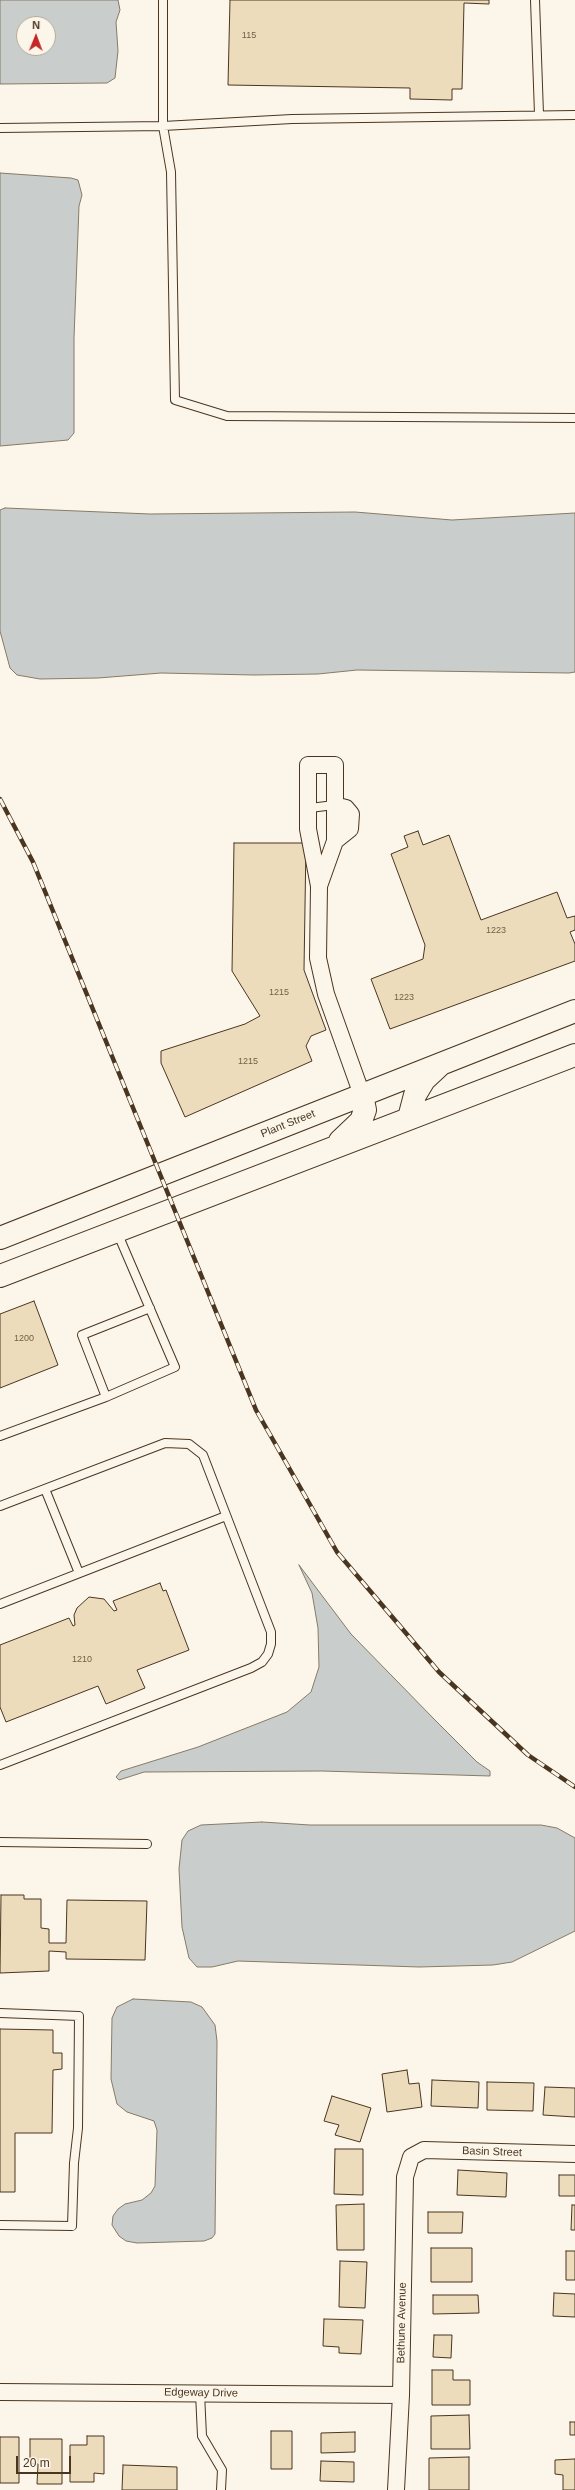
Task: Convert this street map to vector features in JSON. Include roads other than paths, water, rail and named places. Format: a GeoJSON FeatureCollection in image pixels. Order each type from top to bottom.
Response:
{"type":"FeatureCollection","features":[{"type":"Feature","properties":{"kind":"main road","name":"Plant Street"},"geometry":{"type":"LineString","coordinates":[[0,1238],[575,1010]]}},
{"type":"Feature","properties":{"kind":"main road"},"geometry":{"type":"LineString","coordinates":[[0,1276],[116,1230],[575,1055]]}},
{"type":"Feature","properties":{"kind":"main road"},"geometry":{"type":"LineString","coordinates":[[409,1118],[415,1095],[424,1080],[444,1061]]}},
{"type":"Feature","properties":{"kind":"main road"},"geometry":{"type":"LineString","coordinates":[[333,1147],[361,1121],[365,1110],[362,1095]]}},
{"type":"Feature","properties":{"kind":"main road"},"geometry":{"type":"LineString","coordinates":[[0,1232],[24,1228]]}},
{"type":"Feature","properties":{"kind":"street"},"geometry":{"type":"LineString","coordinates":[[319,886],[335,841],[335,765],[308,765],[310,808],[308,829],[319,886],[318,958],[326,994],[362,1095]]}},
{"type":"Feature","properties":{"kind":"street","name":"Basin Street"},"geometry":{"type":"LineString","coordinates":[[411,2156],[424,2150],[575,2154]]}},
{"type":"Feature","properties":{"kind":"street","name":"Bethune Avenue"},"geometry":{"type":"LineString","coordinates":[[396,2490],[401,2395],[405,2177],[411,2156]]}},
{"type":"Feature","properties":{"kind":"street","name":"Edgeway Drive"},"geometry":{"type":"LineString","coordinates":[[0,2392],[401,2395]]}},
{"type":"Feature","properties":{"kind":"lane"},"geometry":{"type":"LineString","coordinates":[[163,0],[163,126],[170,172],[175,400],[227,416],[575,418]]}},
{"type":"Feature","properties":{"kind":"lane"},"geometry":{"type":"LineString","coordinates":[[535,0],[540,114]]}},
{"type":"Feature","properties":{"kind":"lane"},"geometry":{"type":"LineString","coordinates":[[0,128],[163,126],[292,119],[540,114],[575,115]]}},
{"type":"Feature","properties":{"kind":"lane"},"geometry":{"type":"LineString","coordinates":[[310,808],[334,805]]}},
{"type":"Feature","properties":{"kind":"lane"},"geometry":{"type":"LineString","coordinates":[[0,1436],[106,1397],[175,1367],[116,1230]]}},
{"type":"Feature","properties":{"kind":"lane"},"geometry":{"type":"LineString","coordinates":[[106,1397],[82,1336],[150,1308]]}},
{"type":"Feature","properties":{"kind":"lane"},"geometry":{"type":"LineString","coordinates":[[0,1506],[165,1443],[177,1442],[189,1444],[203,1455],[271,1632],[268,1654],[262,1662],[0,1765]]}},
{"type":"Feature","properties":{"kind":"lane"},"geometry":{"type":"LineString","coordinates":[[45,1489],[79,1573]]}},
{"type":"Feature","properties":{"kind":"lane"},"geometry":{"type":"LineString","coordinates":[[0,1604],[226,1516]]}},
{"type":"Feature","properties":{"kind":"lane"},"geometry":{"type":"LineString","coordinates":[[0,1842],[147,1844]]}},
{"type":"Feature","properties":{"kind":"lane"},"geometry":{"type":"LineString","coordinates":[[0,2013],[79,2016],[79,2023],[78,2128],[74,2163],[72,2226],[0,2225]]}},
{"type":"Feature","properties":{"kind":"lane"},"geometry":{"type":"LineString","coordinates":[[200,2393],[202,2436],[222,2470],[220,2490]]}},
{"type":"Feature","properties":{"kind":"railway"},"geometry":{"type":"LineString","coordinates":[[0,799],[33,862],[256,1410],[337,1552],[439,1672],[528,1755],[575,1787]]}}]}
